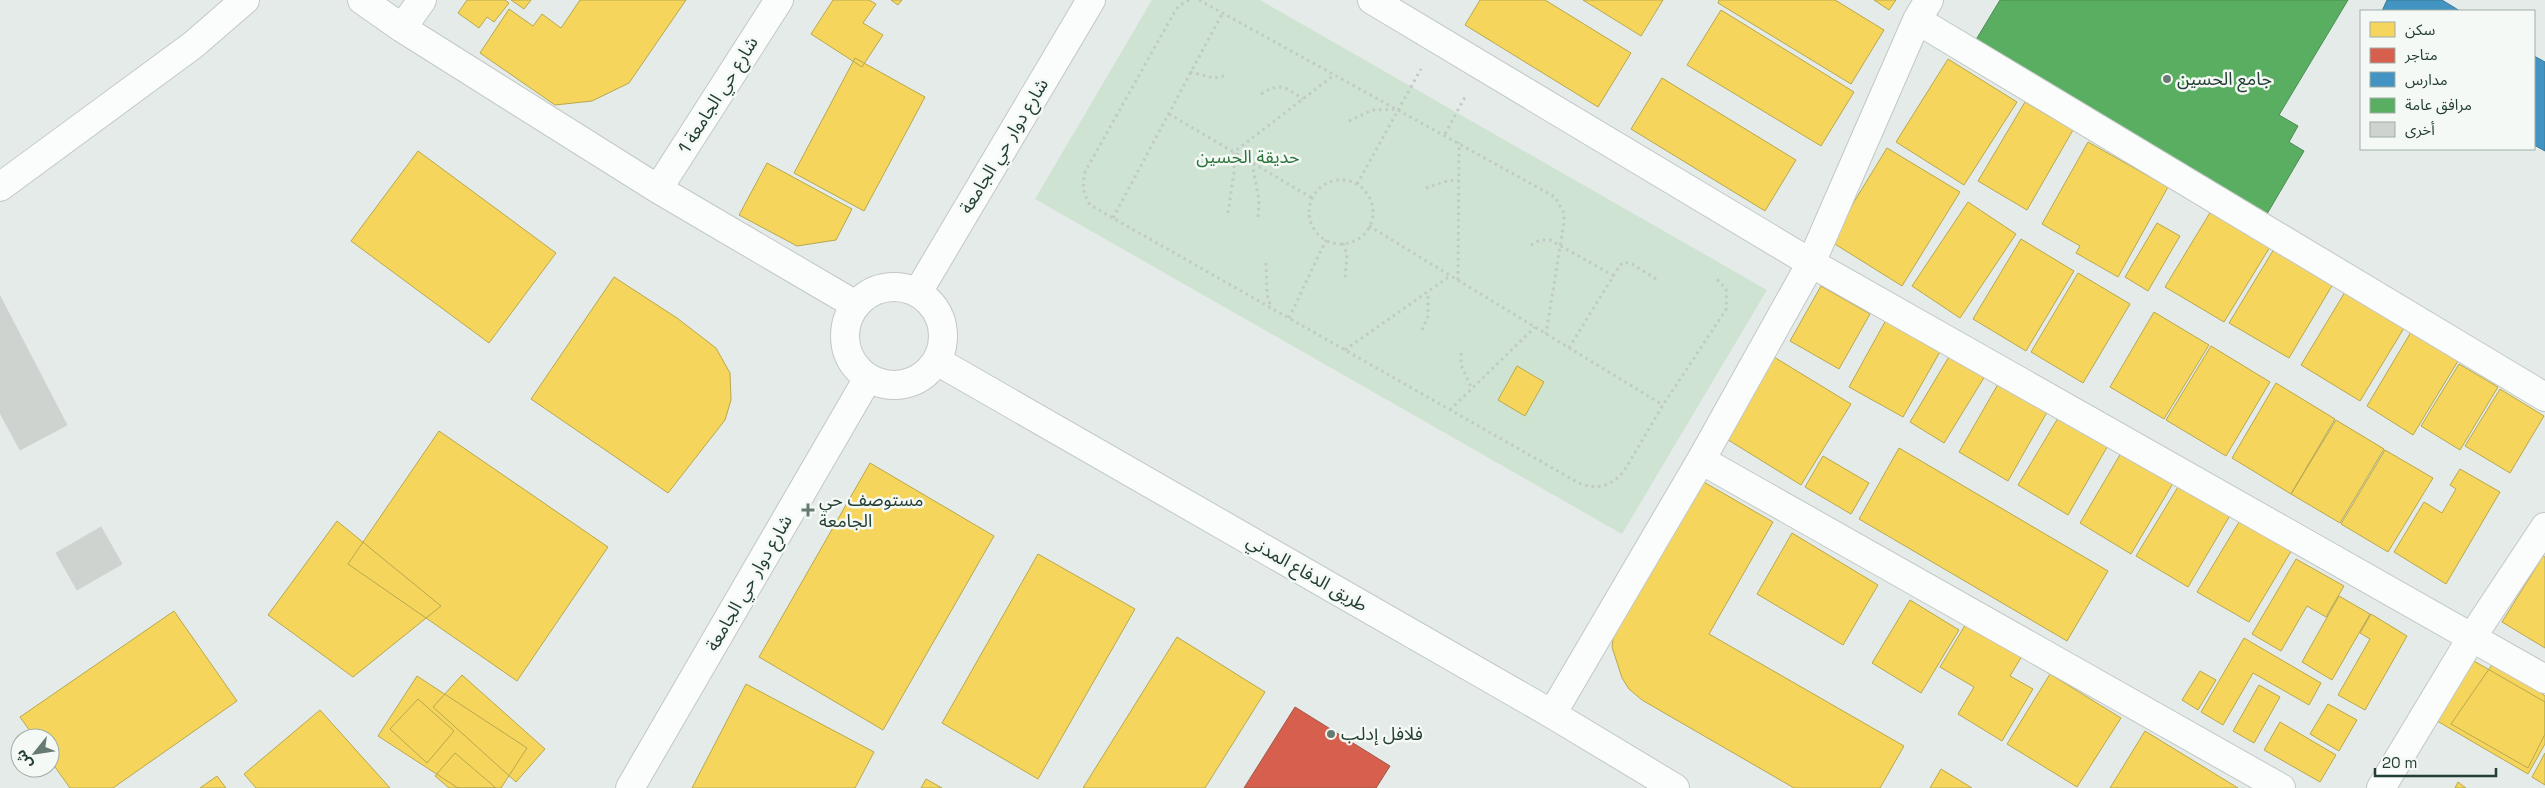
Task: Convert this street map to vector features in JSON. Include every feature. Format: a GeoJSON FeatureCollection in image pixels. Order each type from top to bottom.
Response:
{"type":"FeatureCollection","features":[{"type":"Feature","properties":{"kind":"street"},"geometry":{"type":"LineString","coordinates":[[0,187],[193,45],[245,0]]}},
{"type":"Feature","properties":{"kind":"street"},"geometry":{"type":"LineString","coordinates":[[362,0],[402,28],[658,189],[854,304]]}},
{"type":"Feature","properties":{"kind":"street"},"geometry":{"type":"LineString","coordinates":[[402,28],[422,0]]}},
{"type":"Feature","properties":{"kind":"street","name":"شارع حي الجامعة 1"},"geometry":{"type":"LineString","coordinates":[[658,189],[778,0]]}},
{"type":"Feature","properties":{"kind":"street","name":"شارع دوار حي الجامعة"},"geometry":{"type":"LineString","coordinates":[[918,292],[1090,0]]}},
{"type":"Feature","properties":{"kind":"street"},"geometry":{"type":"LineString","coordinates":[[1372,0],[1812,262],[2545,679]]}},
{"type":"Feature","properties":{"kind":"street"},"geometry":{"type":"LineString","coordinates":[[1552,714],[1701,460],[1812,262],[1923,10],[2545,397]]}},
{"type":"Feature","properties":{"kind":"street"},"geometry":{"type":"LineString","coordinates":[[896,286],[918,292],[934,306],[942,324],[943,344],[937,361],[924,376],[906,384],[886,385],[868,378],[852,364],[844,344],[845,323],[854,304],[872,290],[880,288],[896,286]]}},
{"type":"Feature","properties":{"kind":"street","name":"طريق الدفاع المدني"},"geometry":{"type":"LineString","coordinates":[[937,361],[1552,714],[1675,788]]}},
{"type":"Feature","properties":{"kind":"street","name":"شارع دوار حي الجامعة"},"geometry":{"type":"LineString","coordinates":[[630,788],[868,378]]}},
{"type":"Feature","properties":{"kind":"street"},"geometry":{"type":"LineString","coordinates":[[1701,460],[2280,788]]}},
{"type":"Feature","properties":{"kind":"street"},"geometry":{"type":"LineString","coordinates":[[2381,788],[2472,637],[2545,527]]}},
{"type":"Feature","properties":{"kind":"path"},"geometry":{"type":"LineString","coordinates":[[1189,0],[1180,5],[1175,11],[1085,172],[1082,183],[1084,195],[1090,204],[1577,482],[1587,487],[1597,488],[1617,480],[1624,471],[1663,405],[1727,308],[1726,289],[1716,278]]}},
{"type":"Feature","properties":{"kind":"path"},"geometry":{"type":"LineString","coordinates":[[1199,0],[1334,76],[1445,134],[1556,197],[1564,213],[1546,334]]}},
{"type":"Feature","properties":{"kind":"path"},"geometry":{"type":"LineString","coordinates":[[1114,218],[1223,12]]}},
{"type":"Feature","properties":{"kind":"path"},"geometry":{"type":"LineString","coordinates":[[1357,184],[1437,39]]}},
{"type":"Feature","properties":{"kind":"path"},"geometry":{"type":"LineString","coordinates":[[1445,134],[1482,66]]}},
{"type":"Feature","properties":{"kind":"path"},"geometry":{"type":"LineString","coordinates":[[1190,72],[1214,78],[1228,75]]}},
{"type":"Feature","properties":{"kind":"path"},"geometry":{"type":"LineString","coordinates":[[1234,152],[1334,76]]}},
{"type":"Feature","properties":{"kind":"path"},"geometry":{"type":"LineString","coordinates":[[1261,94],[1275,86],[1282,86],[1303,99]]}},
{"type":"Feature","properties":{"kind":"path"},"geometry":{"type":"LineString","coordinates":[[1349,121],[1372,110],[1399,109]]}},
{"type":"Feature","properties":{"kind":"path"},"geometry":{"type":"LineString","coordinates":[[1169,114],[1312,198]]}},
{"type":"Feature","properties":{"kind":"path"},"geometry":{"type":"LineString","coordinates":[[1458,142],[1458,281]]}},
{"type":"Feature","properties":{"kind":"path"},"geometry":{"type":"LineString","coordinates":[[1228,214],[1234,172],[1234,152]]}},
{"type":"Feature","properties":{"kind":"path"},"geometry":{"type":"LineString","coordinates":[[1252,162],[1259,200],[1258,218]]}},
{"type":"Feature","properties":{"kind":"path"},"geometry":{"type":"LineString","coordinates":[[1337,180],[1357,184],[1364,190],[1372,207],[1369,226],[1355,240],[1343,243],[1326,240],[1318,234],[1309,217],[1312,198],[1326,183],[1337,180]]}},
{"type":"Feature","properties":{"kind":"path"},"geometry":{"type":"LineString","coordinates":[[1426,188],[1447,181],[1458,180]]}},
{"type":"Feature","properties":{"kind":"path"},"geometry":{"type":"LineString","coordinates":[[1369,226],[1663,405]]}},
{"type":"Feature","properties":{"kind":"path"},"geometry":{"type":"LineString","coordinates":[[1289,318],[1326,240]]}},
{"type":"Feature","properties":{"kind":"path"},"geometry":{"type":"LineString","coordinates":[[1531,245],[1540,240],[1550,240],[1614,276]]}},
{"type":"Feature","properties":{"kind":"path"},"geometry":{"type":"LineString","coordinates":[[1343,243],[1347,255],[1345,279]]}},
{"type":"Feature","properties":{"kind":"path"},"geometry":{"type":"LineString","coordinates":[[1569,348],[1620,265],[1628,262],[1658,280]]}},
{"type":"Feature","properties":{"kind":"path"},"geometry":{"type":"LineString","coordinates":[[1266,263],[1267,294],[1272,308]]}},
{"type":"Feature","properties":{"kind":"path"},"geometry":{"type":"LineString","coordinates":[[1345,350],[1450,276]]}},
{"type":"Feature","properties":{"kind":"path"},"geometry":{"type":"LineString","coordinates":[[1422,330],[1428,316],[1428,292]]}},
{"type":"Feature","properties":{"kind":"path"},"geometry":{"type":"LineString","coordinates":[[1450,410],[1535,327]]}},
{"type":"Feature","properties":{"kind":"path"},"geometry":{"type":"LineString","coordinates":[[1461,353],[1463,371],[1472,389]]}},
{"type":"Feature","properties":{"kind":"green space","name":"حديقة الحسين"},"geometry":{"type":"Polygon","coordinates":[[[1152,0],[1260,0],[1767,290],[1622,534],[1035,199],[1152,0]]]}},
{"type":"Feature","properties":{"kind":"building: سكن"},"geometry":{"type":"Polygon","coordinates":[[[467,0],[505,0],[509,3],[494,22],[487,17],[479,28],[458,13],[467,0]]]}},
{"type":"Feature","properties":{"kind":"building: سكن"},"geometry":{"type":"Polygon","coordinates":[[[511,0],[531,0],[524,9],[511,0]]]}},
{"type":"Feature","properties":{"kind":"building: سكن"},"geometry":{"type":"Polygon","coordinates":[[[580,0],[686,0],[629,83],[592,101],[555,105],[480,53],[509,9],[533,26],[542,14],[561,28],[580,0]]]}},
{"type":"Feature","properties":{"kind":"building: سكن"},"geometry":{"type":"Polygon","coordinates":[[[833,0],[869,0],[876,4],[863,23],[883,35],[862,67],[811,34],[833,0]]]}},
{"type":"Feature","properties":{"kind":"building: سكن"},"geometry":{"type":"Polygon","coordinates":[[[891,0],[902,0],[898,5],[891,0]]]}},
{"type":"Feature","properties":{"kind":"building: سكن"},"geometry":{"type":"Polygon","coordinates":[[[1480,0],[1545,0],[1631,53],[1598,107],[1465,25],[1480,0]]]}},
{"type":"Feature","properties":{"kind":"building: سكن"},"geometry":{"type":"Polygon","coordinates":[[[1583,0],[1663,0],[1641,36],[1583,0]]]}},
{"type":"Feature","properties":{"kind":"building: سكن"},"geometry":{"type":"Polygon","coordinates":[[[1719,0],[1835,0],[1884,30],[1851,84],[1718,3],[1719,0]]]}},
{"type":"Feature","properties":{"kind":"building: سكن"},"geometry":{"type":"Polygon","coordinates":[[[1874,0],[1896,0],[1889,10],[1874,0]]]}},
{"type":"Feature","properties":{"kind":"building: سكن"},"geometry":{"type":"Polygon","coordinates":[[[1721,10],[1854,92],[1821,146],[1687,65],[1721,10]]]}},
{"type":"Feature","properties":{"kind":"building: سكن"},"geometry":{"type":"Polygon","coordinates":[[[855,58],[925,97],[864,211],[794,173],[855,58]]]}},
{"type":"Feature","properties":{"kind":"building: سكن"},"geometry":{"type":"Polygon","coordinates":[[[1948,59],[2017,102],[1964,185],[1896,142],[1948,59]]]}},
{"type":"Feature","properties":{"kind":"building: سكن"},"geometry":{"type":"Polygon","coordinates":[[[1662,78],[1796,160],[1765,211],[1631,129],[1662,78]]]}},
{"type":"Feature","properties":{"kind":"building: سكن"},"geometry":{"type":"Polygon","coordinates":[[[2025,102],[2073,130],[2027,210],[1978,181],[2025,102]]]}},
{"type":"Feature","properties":{"kind":"building: سكن"},"geometry":{"type":"Polygon","coordinates":[[[2088,142],[2168,187],[2118,277],[2076,253],[2080,246],[2042,224],[2088,142]]]}},
{"type":"Feature","properties":{"kind":"building: سكن"},"geometry":{"type":"Polygon","coordinates":[[[1887,148],[1960,192],[1902,286],[1830,241],[1887,148]]]}},
{"type":"Feature","properties":{"kind":"building: سكن"},"geometry":{"type":"Polygon","coordinates":[[[418,151],[556,253],[489,343],[351,241],[418,151]]]}},
{"type":"Feature","properties":{"kind":"building: سكن"},"geometry":{"type":"Polygon","coordinates":[[[767,163],[852,209],[836,240],[797,246],[739,215],[767,163]]]}},
{"type":"Feature","properties":{"kind":"building: سكن"},"geometry":{"type":"Polygon","coordinates":[[[1968,202],[2016,234],[1960,318],[1912,286],[1968,202]]]}},
{"type":"Feature","properties":{"kind":"building: سكن"},"geometry":{"type":"Polygon","coordinates":[[[2211,211],[2270,247],[2224,322],[2165,287],[2211,211]]]}},
{"type":"Feature","properties":{"kind":"building: سكن"},"geometry":{"type":"Polygon","coordinates":[[[2157,223],[2180,236],[2148,291],[2125,277],[2157,223]]]}},
{"type":"Feature","properties":{"kind":"building: سكن"},"geometry":{"type":"Polygon","coordinates":[[[2021,239],[2074,271],[2026,351],[1973,319],[2021,239]]]}},
{"type":"Feature","properties":{"kind":"building: سكن"},"geometry":{"type":"Polygon","coordinates":[[[2274,249],[2333,284],[2289,358],[2229,323],[2274,249]]]}},
{"type":"Feature","properties":{"kind":"building: سكن"},"geometry":{"type":"Polygon","coordinates":[[[2078,273],[2130,304],[2083,383],[2031,352],[2078,273]]]}},
{"type":"Feature","properties":{"kind":"building: سكن"},"geometry":{"type":"Polygon","coordinates":[[[614,277],[677,318],[716,348],[730,373],[731,400],[725,420],[668,493],[531,399],[614,277]]]}},
{"type":"Feature","properties":{"kind":"building: سكن"},"geometry":{"type":"Polygon","coordinates":[[[1821,286],[1870,314],[1839,369],[1790,341],[1821,286]]]}},
{"type":"Feature","properties":{"kind":"building: سكن"},"geometry":{"type":"Polygon","coordinates":[[[2345,292],[2404,328],[2360,401],[2301,365],[2345,292]]]}},
{"type":"Feature","properties":{"kind":"building: سكن"},"geometry":{"type":"Polygon","coordinates":[[[2154,312],[2209,345],[2164,419],[2110,387],[2154,312]]]}},
{"type":"Feature","properties":{"kind":"building: سكن"},"geometry":{"type":"Polygon","coordinates":[[[1886,320],[1941,350],[1903,417],[1849,387],[1886,320]]]}},
{"type":"Feature","properties":{"kind":"building: سكن"},"geometry":{"type":"Polygon","coordinates":[[[2411,332],[2458,361],[2413,435],[2367,406],[2411,332]]]}},
{"type":"Feature","properties":{"kind":"building: سكن"},"geometry":{"type":"Polygon","coordinates":[[[2211,346],[2270,382],[2226,456],[2166,420],[2211,346]]]}},
{"type":"Feature","properties":{"kind":"building: سكن"},"geometry":{"type":"Polygon","coordinates":[[[1950,355],[1985,376],[1944,443],[1910,422],[1950,355]]]}},
{"type":"Feature","properties":{"kind":"building: سكن"},"geometry":{"type":"Polygon","coordinates":[[[1774,357],[1851,404],[1801,485],[1725,438],[1774,357]]]}},
{"type":"Feature","properties":{"kind":"building: سكن"},"geometry":{"type":"Polygon","coordinates":[[[2459,364],[2498,387],[2460,450],[2421,426],[2459,364]]]}},
{"type":"Feature","properties":{"kind":"building: سكن"},"geometry":{"type":"Polygon","coordinates":[[[1517,366],[1544,382],[1525,416],[1498,400],[1517,366]]]}},
{"type":"Feature","properties":{"kind":"building: سكن"},"geometry":{"type":"Polygon","coordinates":[[[2001,379],[2050,407],[2008,481],[1959,452],[2001,379]]]}},
{"type":"Feature","properties":{"kind":"building: سكن"},"geometry":{"type":"Polygon","coordinates":[[[2276,383],[2335,419],[2291,494],[2232,458],[2276,383]]]}},
{"type":"Feature","properties":{"kind":"building: سكن"},"geometry":{"type":"Polygon","coordinates":[[[2500,389],[2544,416],[2510,473],[2465,446],[2500,389]]]}},
{"type":"Feature","properties":{"kind":"building: سكن"},"geometry":{"type":"Polygon","coordinates":[[[2061,413],[2110,442],[2068,515],[2018,485],[2061,413]]]}},
{"type":"Feature","properties":{"kind":"building: سكن"},"geometry":{"type":"Polygon","coordinates":[[[2336,420],[2384,449],[2340,523],[2291,494],[2336,420]]]}},
{"type":"Feature","properties":{"kind":"building: سكن"},"geometry":{"type":"Polygon","coordinates":[[[439,431],[608,547],[517,681],[348,564],[439,431]]]}},
{"type":"Feature","properties":{"kind":"building: سكن"},"geometry":{"type":"Polygon","coordinates":[[[1899,448],[2108,571],[2067,641],[1859,519],[1899,448]]]}},
{"type":"Feature","properties":{"kind":"building: سكن"},"geometry":{"type":"Polygon","coordinates":[[[2124,448],[2175,480],[2131,554],[2080,523],[2124,448]]]}},
{"type":"Feature","properties":{"kind":"building: سكن"},"geometry":{"type":"Polygon","coordinates":[[[2385,450],[2433,478],[2388,552],[2341,524],[2385,450]]]}},
{"type":"Feature","properties":{"kind":"building: سكن"},"geometry":{"type":"Polygon","coordinates":[[[1823,456],[1869,483],[1851,514],[1805,487],[1823,456]]]}},
{"type":"Feature","properties":{"kind":"building: سكن"},"geometry":{"type":"Polygon","coordinates":[[[870,463],[994,536],[883,730],[759,657],[870,463]]]}},
{"type":"Feature","properties":{"kind":"building: سكن"},"geometry":{"type":"Polygon","coordinates":[[[2460,469],[2500,492],[2446,584],[2394,552],[2424,502],[2442,513],[2456,489],[2450,485],[2460,469]]]}},
{"type":"Feature","properties":{"kind":"building: سكن"},"geometry":{"type":"Polygon","coordinates":[[[1702,481],[1773,522],[1709,634],[1904,746],[1880,788],[1794,788],[1642,700],[1629,689],[1622,678],[1612,647],[1614,632],[1702,481]]]}},
{"type":"Feature","properties":{"kind":"building: سكن"},"geometry":{"type":"Polygon","coordinates":[[[2181,482],[2232,512],[2188,587],[2136,556],[2181,482]]]}},
{"type":"Feature","properties":{"kind":"building: سكن"},"geometry":{"type":"Polygon","coordinates":[[[2242,517],[2293,548],[2249,622],[2197,592],[2242,517]]]}},
{"type":"Feature","properties":{"kind":"building: سكن"},"geometry":{"type":"Polygon","coordinates":[[[337,521],[441,606],[353,677],[268,615],[337,521]]]}},
{"type":"Feature","properties":{"kind":"building: سكن"},"geometry":{"type":"Polygon","coordinates":[[[1792,533],[1878,585],[1843,645],[1757,594],[1792,533]]]}},
{"type":"Feature","properties":{"kind":"building: سكن"},"geometry":{"type":"Polygon","coordinates":[[[1038,554],[1135,609],[1038,779],[942,723],[1038,554]]]}},
{"type":"Feature","properties":{"kind":"building: سكن"},"geometry":{"type":"Polygon","coordinates":[[[2543,556],[2545,557],[2545,648],[2502,622],[2543,556]]]}},
{"type":"Feature","properties":{"kind":"building: سكن"},"geometry":{"type":"Polygon","coordinates":[[[2296,559],[2344,586],[2326,617],[2307,606],[2281,651],[2252,634],[2296,559]]]}},
{"type":"Feature","properties":{"kind":"building: سكن"},"geometry":{"type":"Polygon","coordinates":[[[2339,596],[2370,614],[2332,680],[2302,662],[2339,596]]]}},
{"type":"Feature","properties":{"kind":"building: سكن"},"geometry":{"type":"Polygon","coordinates":[[[1910,600],[1959,630],[1921,693],[1872,663],[1910,600]]]}},
{"type":"Feature","properties":{"kind":"building: سكن"},"geometry":{"type":"Polygon","coordinates":[[[174,611],[237,701],[113,788],[70,788],[60,774],[60,728],[28,728],[20,717],[174,611]]]}},
{"type":"Feature","properties":{"kind":"building: سكن"},"geometry":{"type":"Polygon","coordinates":[[[2371,614],[2407,636],[2365,710],[2338,695],[2370,639],[2360,633],[2371,614]]]}},
{"type":"Feature","properties":{"kind":"building: سكن"},"geometry":{"type":"Polygon","coordinates":[[[1970,617],[2022,656],[2010,676],[2033,689],[2002,741],[1958,714],[1974,687],[1940,667],[1970,617]]]}},
{"type":"Feature","properties":{"kind":"building: سكن"},"geometry":{"type":"Polygon","coordinates":[[[1177,637],[1265,692],[1205,788],[1083,788],[1177,637]]]}},
{"type":"Feature","properties":{"kind":"building: سكن"},"geometry":{"type":"Polygon","coordinates":[[[2244,638],[2321,683],[2309,705],[2253,673],[2223,725],[2201,712],[2244,638]]]}},
{"type":"Feature","properties":{"kind":"building: سكن"},"geometry":{"type":"Polygon","coordinates":[[[2467,657],[2545,702],[2545,744],[2528,774],[2432,718],[2467,657]]]}},
{"type":"Feature","properties":{"kind":"building: سكن"},"geometry":{"type":"Polygon","coordinates":[[[2496,659],[2545,696],[2545,734],[2528,768],[2451,724],[2496,659]]]}},
{"type":"Feature","properties":{"kind":"building: سكن"},"geometry":{"type":"Polygon","coordinates":[[[2200,671],[2216,680],[2198,710],[2182,700],[2200,671]]]}},
{"type":"Feature","properties":{"kind":"building: سكن"},"geometry":{"type":"Polygon","coordinates":[[[2050,674],[2121,718],[2077,787],[2007,744],[2050,674]]]}},
{"type":"Feature","properties":{"kind":"building: سكن"},"geometry":{"type":"Polygon","coordinates":[[[462,675],[545,749],[516,782],[433,707],[462,675]]]}},
{"type":"Feature","properties":{"kind":"building: سكن"},"geometry":{"type":"Polygon","coordinates":[[[417,676],[527,748],[501,788],[458,788],[378,736],[417,676]]]}},
{"type":"Feature","properties":{"kind":"building: سكن"},"geometry":{"type":"Polygon","coordinates":[[[746,684],[874,752],[855,788],[692,788],[746,684]]]}},
{"type":"Feature","properties":{"kind":"building: سكن"},"geometry":{"type":"Polygon","coordinates":[[[2259,685],[2280,697],[2254,743],[2233,731],[2259,685]]]}},
{"type":"Feature","properties":{"kind":"building: سكن"},"geometry":{"type":"Polygon","coordinates":[[[418,699],[454,731],[427,763],[390,729],[418,699]]]}},
{"type":"Feature","properties":{"kind":"building: سكن"},"geometry":{"type":"Polygon","coordinates":[[[2328,704],[2357,720],[2339,751],[2310,734],[2328,704]]]}},
{"type":"Feature","properties":{"kind":"building: سكن"},"geometry":{"type":"Polygon","coordinates":[[[320,710],[390,788],[256,788],[244,774],[320,710]]]}},
{"type":"Feature","properties":{"kind":"building: سكن"},"geometry":{"type":"Polygon","coordinates":[[[2280,722],[2336,755],[2320,782],[2264,750],[2280,722]]]}},
{"type":"Feature","properties":{"kind":"building: سكن"},"geometry":{"type":"Polygon","coordinates":[[[2145,731],[2238,788],[2110,788],[2145,731]]]}},
{"type":"Feature","properties":{"kind":"building: سكن"},"geometry":{"type":"Polygon","coordinates":[[[455,753],[496,788],[449,788],[435,776],[455,753]]]}},
{"type":"Feature","properties":{"kind":"building: سكن"},"geometry":{"type":"Polygon","coordinates":[[[2545,753],[2545,785],[2532,777],[2545,753]]]}},
{"type":"Feature","properties":{"kind":"building: سكن"},"geometry":{"type":"Polygon","coordinates":[[[1941,769],[1972,788],[1930,788],[1941,769]]]}},
{"type":"Feature","properties":{"kind":"building: سكن"},"geometry":{"type":"Polygon","coordinates":[[[217,776],[226,788],[200,788],[217,776]]]}},
{"type":"Feature","properties":{"kind":"building: سكن"},"geometry":{"type":"Polygon","coordinates":[[[926,779],[942,788],[921,788],[926,779]]]}},
{"type":"Feature","properties":{"kind":"building: سكن"},"geometry":{"type":"Polygon","coordinates":[[[2458,782],[2466,788],[2455,788],[2458,782]]]}},
{"type":"Feature","properties":{"kind":"building: متاجر"},"geometry":{"type":"Polygon","coordinates":[[[1295,707],[1390,766],[1376,788],[1244,788],[1295,707]]]}},
{"type":"Feature","properties":{"kind":"building: مدارس"},"geometry":{"type":"Polygon","coordinates":[[[2387,0],[2442,0],[2458,10],[2382,10],[2387,0]]]}},
{"type":"Feature","properties":{"kind":"building: مدارس"},"geometry":{"type":"Polygon","coordinates":[[[2535,57],[2545,62],[2545,151],[2535,146],[2535,57]]]}},
{"type":"Feature","properties":{"kind":"building: مرافق عامة","name":"جامع الحسين"},"geometry":{"type":"Polygon","coordinates":[[[2000,0],[2348,0],[2279,115],[2298,126],[2289,142],[2304,151],[2264,219],[1974,43],[2000,0]]]}},
{"type":"Feature","properties":{"kind":"building: أخرى"},"geometry":{"type":"Polygon","coordinates":[[[0,296],[67,425],[20,450],[0,413],[0,296]]]}},
{"type":"Feature","properties":{"kind":"building: أخرى"},"geometry":{"type":"Polygon","coordinates":[[[101,527],[122,564],[77,590],[56,553],[101,527]]]}},
{"type":"Feature","properties":{"kind":"place","name":"جامع الحسين"},"geometry":{"type":"Point","coordinates":[2167,79]}},
{"type":"Feature","properties":{"kind":"place","name":"مستوصف حي الجامعة"},"geometry":{"type":"Point","coordinates":[808,510]}},
{"type":"Feature","properties":{"kind":"place","name":"فلافل إدلب"},"geometry":{"type":"Point","coordinates":[1331,734]}}]}
